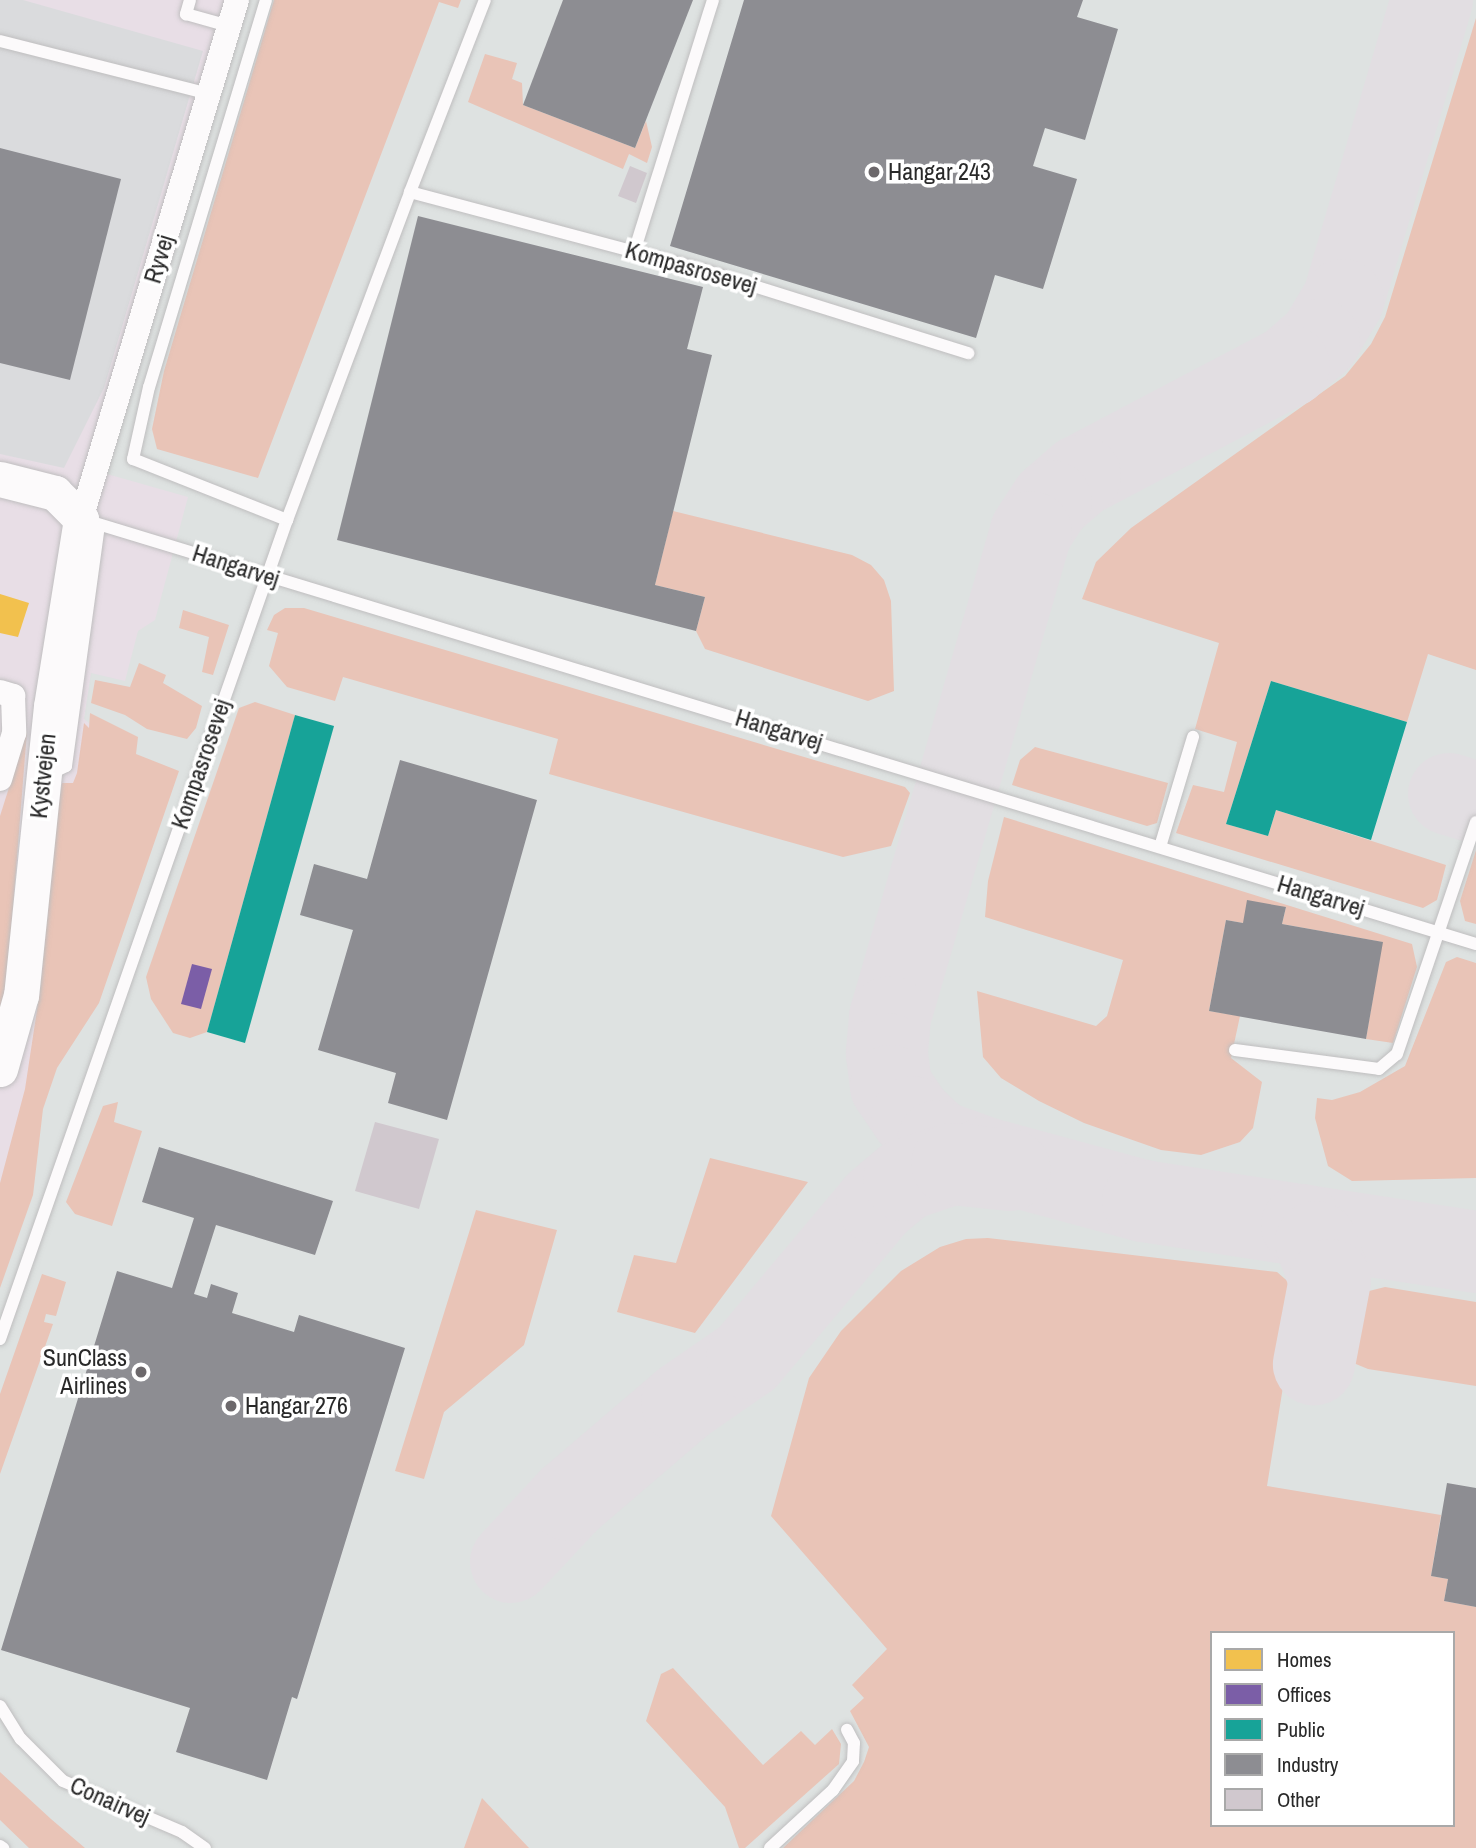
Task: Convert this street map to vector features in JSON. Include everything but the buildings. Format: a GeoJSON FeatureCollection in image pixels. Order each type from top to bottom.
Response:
{"type":"FeatureCollection","features":[{"type":"Feature","properties":{"kind":"street","name":"Ryvej"},"geometry":{"type":"LineString","coordinates":[[90,522],[237,0]]}},
{"type":"Feature","properties":{"kind":"street"},"geometry":{"type":"LineString","coordinates":[[0,479],[55,493],[90,522]]}},
{"type":"Feature","properties":{"kind":"street","name":"Kystvejen"},"geometry":{"type":"LineString","coordinates":[[0,1069],[21,995],[43,776],[90,522]]}},
{"type":"Feature","properties":{"kind":"street"},"geometry":{"type":"LineString","coordinates":[[0,779],[14,733],[6,694]]}},
{"type":"Feature","properties":{"kind":"lane"},"geometry":{"type":"LineString","coordinates":[[190,0],[186,14],[229,26]]}},
{"type":"Feature","properties":{"kind":"lane"},"geometry":{"type":"LineString","coordinates":[[266,0],[149,387],[133,459],[287,520]]}},
{"type":"Feature","properties":{"kind":"lane","name":"Kompasrosevej"},"geometry":{"type":"LineString","coordinates":[[0,1339],[287,520],[485,0]]}},
{"type":"Feature","properties":{"kind":"lane"},"geometry":{"type":"LineString","coordinates":[[634,252],[713,0]]}},
{"type":"Feature","properties":{"kind":"lane"},"geometry":{"type":"LineString","coordinates":[[0,41],[209,94]]}},
{"type":"Feature","properties":{"kind":"lane","name":"Kompasrosevej"},"geometry":{"type":"LineString","coordinates":[[410,192],[634,252],[968,353]]}},
{"type":"Feature","properties":{"kind":"lane","name":"Hangarvej"},"geometry":{"type":"LineString","coordinates":[[90,522],[1476,944]]}},
{"type":"Feature","properties":{"kind":"lane"},"geometry":{"type":"LineString","coordinates":[[1160,847],[1193,737]]}},
{"type":"Feature","properties":{"kind":"lane"},"geometry":{"type":"LineString","coordinates":[[1236,1050],[1379,1069],[1396,1054],[1441,933],[1476,822]]}},
{"type":"Feature","properties":{"kind":"lane","name":"Conairvej"},"geometry":{"type":"LineString","coordinates":[[0,1706],[21,1739],[63,1781],[182,1832],[205,1848]]}},
{"type":"Feature","properties":{"kind":"lane"},"geometry":{"type":"LineString","coordinates":[[769,1848],[833,1790],[853,1760],[854,1743],[847,1730]]}},
{"type":"Feature","properties":{"kind":"shaded area"},"geometry":{"type":"Polygon","coordinates":[[[0,0],[23,0],[203,51],[104,388],[64,468],[0,454],[0,0]]]}},
{"type":"Feature","properties":{"kind":"shaded area"},"geometry":{"type":"Polygon","coordinates":[[[248,0],[1476,0],[1476,1848],[0,1848],[0,1212],[152,777],[84,719],[91,673],[125,681],[138,631],[155,620],[188,497],[107,474],[248,0]]]}},
{"type":"Feature","properties":{"kind":"shaded area"},"geometry":{"type":"Polygon","coordinates":[[[274,0],[461,0],[458,8],[439,2],[258,478],[157,449],[152,429],[164,371],[274,0]]]}},
{"type":"Feature","properties":{"kind":"shaded area"},"geometry":{"type":"Polygon","coordinates":[[[1476,18],[1476,670],[1428,654],[1407,722],[1271,681],[1226,824],[1268,836],[1276,810],[1446,865],[1437,900],[1423,908],[1176,833],[1193,785],[1224,792],[1237,742],[1195,729],[1219,643],[1082,599],[1096,562],[1131,528],[1345,376],[1371,344],[1385,317],[1476,18]]]}},
{"type":"Feature","properties":{"kind":"shaded area"},"geometry":{"type":"Polygon","coordinates":[[[485,54],[517,63],[512,79],[522,83],[523,105],[635,148],[646,121],[652,147],[647,163],[629,154],[623,169],[468,102],[485,54]]]}},
{"type":"Feature","properties":{"kind":"shaded area"},"geometry":{"type":"Polygon","coordinates":[[[673,511],[852,555],[871,565],[884,580],[891,601],[894,691],[868,701],[705,649],[696,631],[705,597],[655,585],[673,511]]]}},
{"type":"Feature","properties":{"kind":"shaded area"},"geometry":{"type":"Polygon","coordinates":[[[285,608],[304,608],[905,787],[910,793],[891,846],[843,857],[549,774],[558,739],[343,677],[335,701],[287,687],[269,666],[278,633],[267,630],[274,615],[285,608]]]}},
{"type":"Feature","properties":{"kind":"shaded area"},"geometry":{"type":"Polygon","coordinates":[[[183,610],[229,625],[213,675],[202,672],[209,637],[179,628],[183,610]]]}},
{"type":"Feature","properties":{"kind":"shaded area"},"geometry":{"type":"Polygon","coordinates":[[[139,663],[166,675],[163,683],[202,706],[196,728],[187,739],[147,729],[125,715],[91,703],[95,680],[130,687],[139,663]]]}},
{"type":"Feature","properties":{"kind":"shaded area"},"geometry":{"type":"Polygon","coordinates":[[[255,702],[295,715],[207,1032],[190,1038],[173,1033],[151,999],[146,977],[239,708],[255,702]]]}},
{"type":"Feature","properties":{"kind":"shaded area"},"geometry":{"type":"Polygon","coordinates":[[[90,713],[138,737],[136,754],[179,771],[99,1003],[57,1068],[43,1109],[33,1195],[0,1288],[0,1183],[25,1089],[40,990],[62,783],[73,783],[77,773],[84,723],[89,728],[90,713]]]}},
{"type":"Feature","properties":{"kind":"shaded area"},"geometry":{"type":"Polygon","coordinates":[[[27,731],[7,983],[0,1011],[0,816],[27,731]]]}},
{"type":"Feature","properties":{"kind":"shaded area"},"geometry":{"type":"Polygon","coordinates":[[[1035,747],[1168,783],[1157,823],[1147,826],[1012,785],[1020,760],[1035,747]]]}},
{"type":"Feature","properties":{"kind":"shaded area"},"geometry":{"type":"Polygon","coordinates":[[[1004,817],[1412,944],[1417,967],[1393,1043],[1366,1039],[1382,942],[1282,924],[1286,907],[1243,923],[1226,920],[1209,1011],[1240,1016],[1231,1058],[1262,1082],[1253,1128],[1240,1142],[1201,1155],[1161,1150],[1084,1123],[1039,1101],[1001,1078],[983,1057],[977,991],[1096,1026],[1107,1016],[1123,960],[985,917],[988,881],[1004,817]]]}},
{"type":"Feature","properties":{"kind":"shaded area"},"geometry":{"type":"Polygon","coordinates":[[[1476,850],[1476,924],[1465,921],[1460,901],[1476,850]]]}},
{"type":"Feature","properties":{"kind":"shaded area"},"geometry":{"type":"Polygon","coordinates":[[[1457,957],[1476,963],[1476,1178],[1352,1181],[1328,1166],[1315,1118],[1317,1098],[1332,1100],[1360,1092],[1405,1066],[1446,962],[1457,957]]]}},
{"type":"Feature","properties":{"kind":"shaded area"},"geometry":{"type":"Polygon","coordinates":[[[118,1102],[114,1122],[142,1131],[112,1226],[75,1214],[66,1202],[103,1106],[118,1102]]]}},
{"type":"Feature","properties":{"kind":"shaded area"},"geometry":{"type":"Polygon","coordinates":[[[710,1158],[808,1182],[695,1333],[617,1312],[634,1255],[676,1263],[710,1158]]]}},
{"type":"Feature","properties":{"kind":"shaded area"},"geometry":{"type":"Polygon","coordinates":[[[476,1210],[557,1230],[524,1345],[444,1412],[424,1479],[395,1471],[476,1210]]]}},
{"type":"Feature","properties":{"kind":"shaded area"},"geometry":{"type":"Polygon","coordinates":[[[988,1238],[1277,1272],[1292,1285],[1297,1300],[1267,1486],[1441,1515],[1431,1576],[1448,1579],[1444,1601],[1476,1607],[1476,1848],[783,1848],[854,1781],[864,1762],[869,1747],[850,1711],[864,1698],[852,1685],[887,1649],[771,1516],[809,1378],[841,1331],[901,1271],[940,1247],[966,1239],[988,1238]]]}},
{"type":"Feature","properties":{"kind":"shaded area"},"geometry":{"type":"Polygon","coordinates":[[[42,1274],[66,1282],[56,1316],[46,1314],[44,1322],[53,1324],[0,1474],[0,1394],[42,1274]]]}},
{"type":"Feature","properties":{"kind":"shaded area"},"geometry":{"type":"Polygon","coordinates":[[[1385,1287],[1476,1302],[1476,1386],[1368,1369],[1351,1362],[1342,1346],[1346,1317],[1353,1302],[1369,1291],[1385,1287]]]}},
{"type":"Feature","properties":{"kind":"shaded area"},"geometry":{"type":"Polygon","coordinates":[[[673,1668],[763,1765],[801,1731],[815,1745],[832,1729],[841,1744],[839,1764],[745,1848],[739,1848],[725,1807],[646,1721],[661,1674],[673,1668]]]}},
{"type":"Feature","properties":{"kind":"shaded area"},"geometry":{"type":"Polygon","coordinates":[[[0,1772],[85,1848],[29,1848],[0,1820],[0,1772]]]}},
{"type":"Feature","properties":{"kind":"shaded area"},"geometry":{"type":"Polygon","coordinates":[[[482,1798],[529,1848],[464,1848],[482,1798]]]}},
{"type":"Feature","properties":{"kind":"taxiway"},"geometry":{"type":"LineString","coordinates":[[1432,0],[1343,300],[1319,340],[1289,366],[1080,476],[1051,501],[1031,532],[890,1017],[887,1054],[891,1086],[912,1117],[938,1141],[985,1158],[1143,1201],[1476,1252]]}},
{"type":"Feature","properties":{"kind":"taxiway"},"geometry":{"type":"LineString","coordinates":[[1449,794],[1476,802]]}},
{"type":"Feature","properties":{"kind":"taxiway"},"geometry":{"type":"LineString","coordinates":[[511,1562],[569,1500],[682,1403],[747,1358],[877,1203],[904,1180],[952,1164],[1010,1170]]}},
{"type":"Feature","properties":{"kind":"taxiway"},"geometry":{"type":"LineString","coordinates":[[1302,1225],[1316,1242],[1330,1280],[1314,1364]]}},
{"type":"Feature","properties":{"kind":"place","name":"Hangar 243"},"geometry":{"type":"Point","coordinates":[874,172]}},
{"type":"Feature","properties":{"kind":"place","name":"SunClass Airlines"},"geometry":{"type":"Point","coordinates":[141,1372]}},
{"type":"Feature","properties":{"kind":"place","name":"Hangar 276"},"geometry":{"type":"Point","coordinates":[231,1406]}}]}
